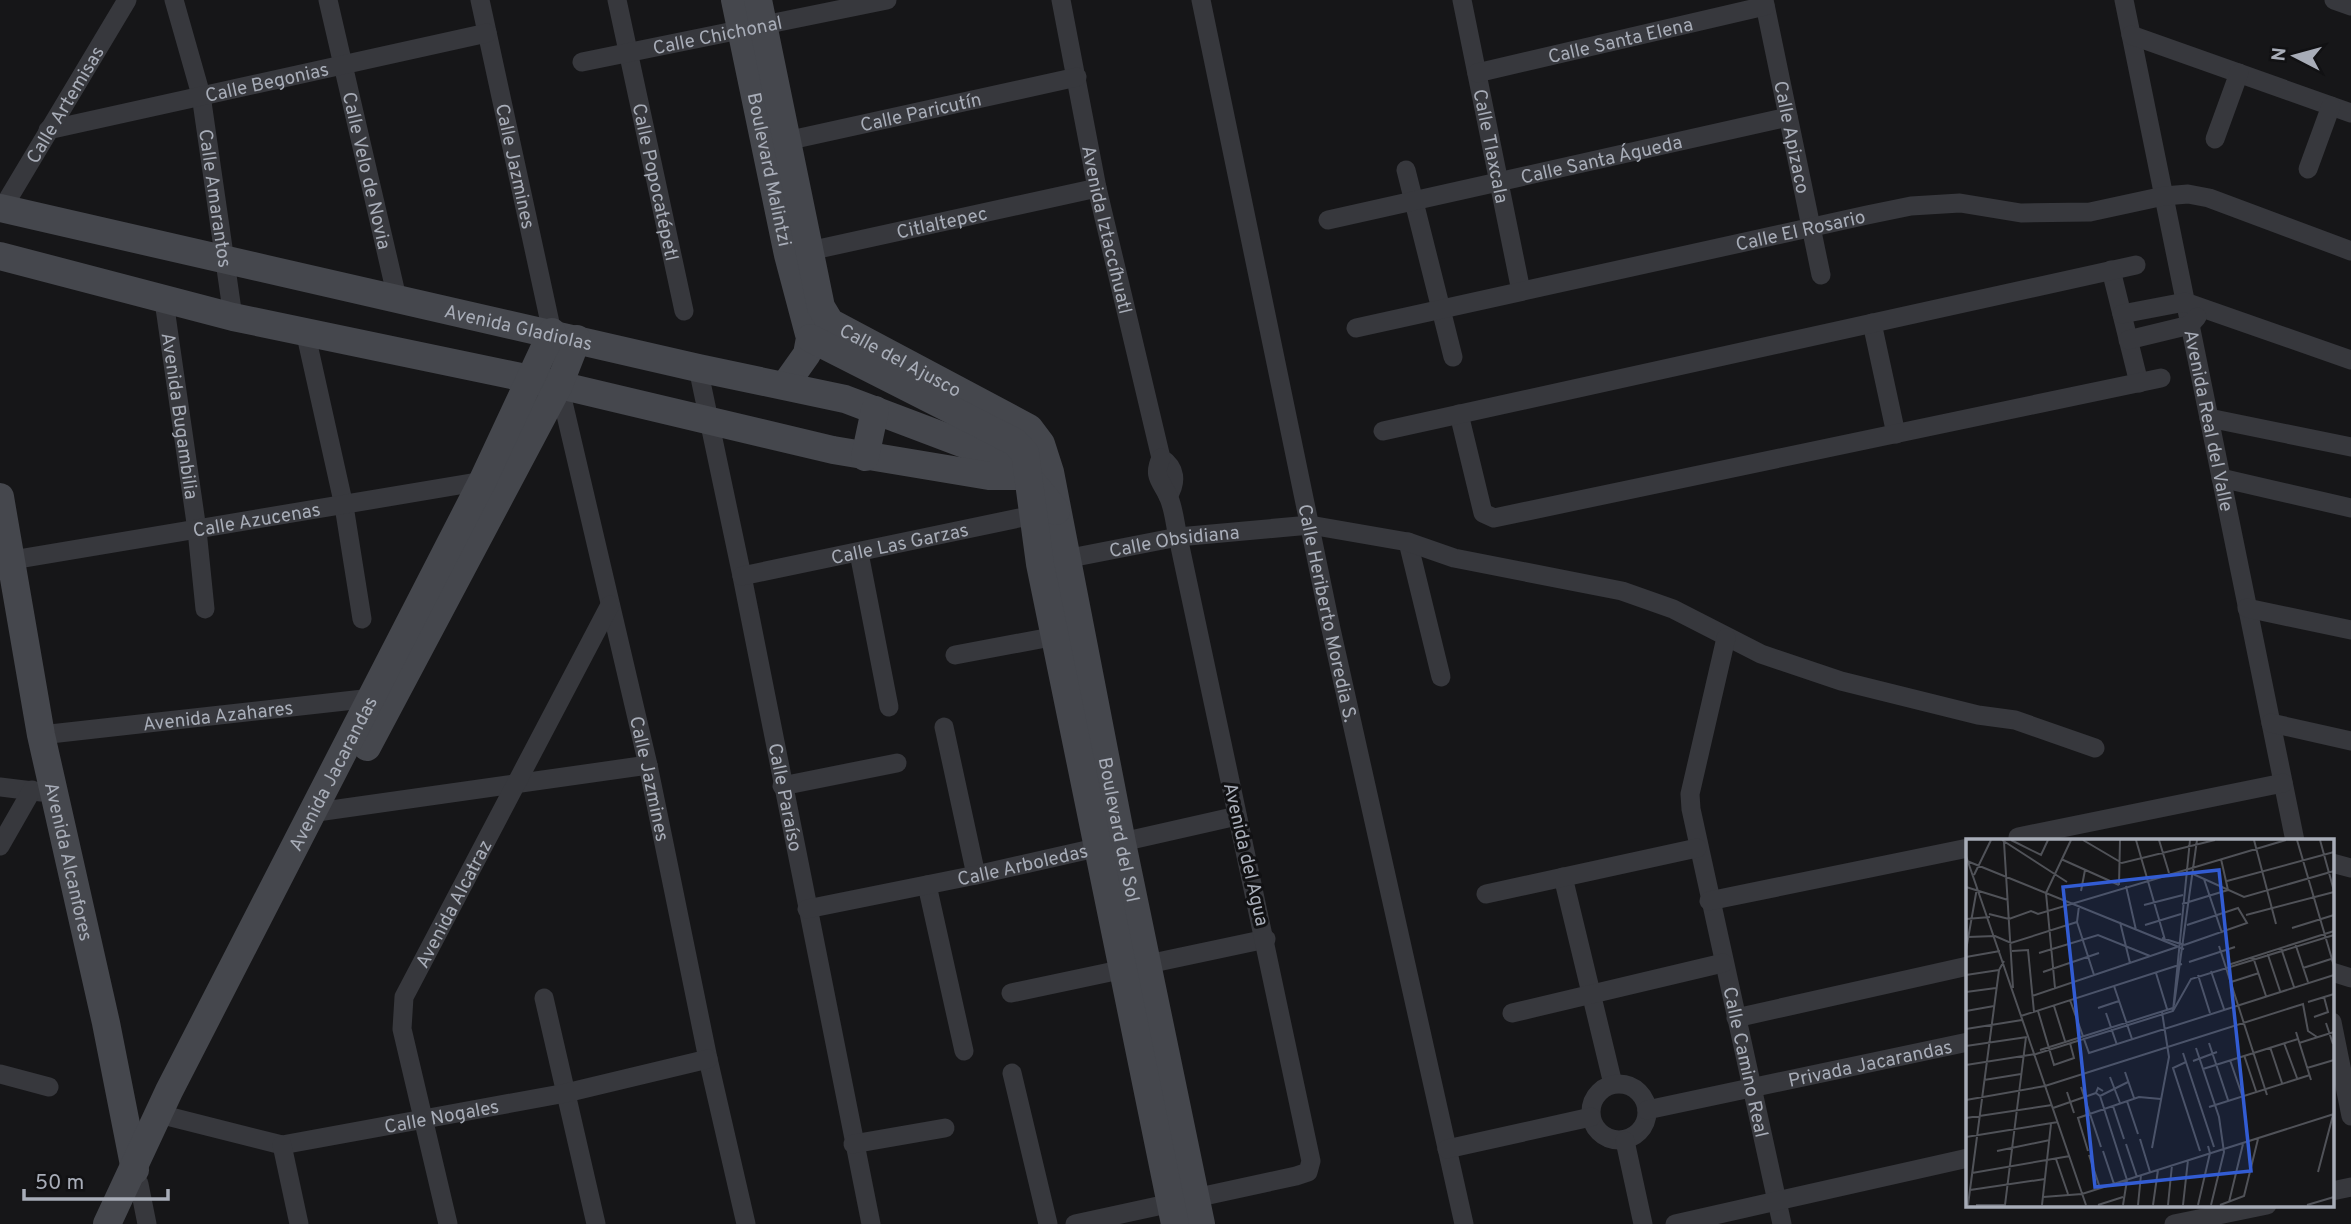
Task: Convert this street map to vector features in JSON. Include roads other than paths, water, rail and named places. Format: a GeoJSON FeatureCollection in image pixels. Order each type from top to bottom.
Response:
{"type":"FeatureCollection","features":[{"type":"Feature","properties":{"kind":"street","name":"Calle Artemisas"},"geometry":{"type":"LineString","coordinates":[[1,208],[127,0]]}},
{"type":"Feature","properties":{"kind":"street","name":"Calle Amarantos"},"geometry":{"type":"LineString","coordinates":[[174,0],[201,95],[233,317]]}},
{"type":"Feature","properties":{"kind":"street","name":"Calle Velo de Novia"},"geometry":{"type":"LineString","coordinates":[[328,0],[397,299]]}},
{"type":"Feature","properties":{"kind":"street","name":"Calle Jazmines"},"geometry":{"type":"LineString","coordinates":[[480,0],[486,33],[565,335]]}},
{"type":"Feature","properties":{"kind":"street","name":"Calle Popocatépetl"},"geometry":{"type":"LineString","coordinates":[[617,0],[684,310]]}},
{"type":"Feature","properties":{"kind":"street","name":"Boulevard Malintzi"},"geometry":{"type":"LineString","coordinates":[[735,0],[755,19],[799,253],[810,338]]}},
{"type":"Feature","properties":{"kind":"street","name":"Avenida Iztaccíhuatl"},"geometry":{"type":"LineString","coordinates":[[1061,0],[1097,188],[1161,458],[1155,470],[1158,484],[1168,496],[1178,537]]}},
{"type":"Feature","properties":{"kind":"street","name":"Calle Heriberto Moredia S."},"geometry":{"type":"LineString","coordinates":[[1201,0],[1310,525],[1464,1224]]}},
{"type":"Feature","properties":{"kind":"street","name":"Calle Tlaxcala"},"geometry":{"type":"LineString","coordinates":[[1462,0],[1521,291]]}},
{"type":"Feature","properties":{"kind":"street","name":"Avenida Real del Valle"},"geometry":{"type":"LineString","coordinates":[[2123,0],[2295,839]]}},
{"type":"Feature","properties":{"kind":"street"},"geometry":{"type":"LineString","coordinates":[[2334,0],[2351,6]]}},
{"type":"Feature","properties":{"kind":"street","name":"Calle Chichonal"},"geometry":{"type":"LineString","coordinates":[[582,62],[629,53],[755,19],[880,1]]}},
{"type":"Feature","properties":{"kind":"street","name":"Calle Santa Elena"},"geometry":{"type":"LineString","coordinates":[[1477,73],[1765,3]]}},
{"type":"Feature","properties":{"kind":"street","name":"Calle Apizaco"},"geometry":{"type":"LineString","coordinates":[[1765,3],[1821,275]]}},
{"type":"Feature","properties":{"kind":"street","name":"Calle Begonias"},"geometry":{"type":"LineString","coordinates":[[48,130],[486,33]]}},
{"type":"Feature","properties":{"kind":"street"},"geometry":{"type":"LineString","coordinates":[[2130,35],[2351,113]]}},
{"type":"Feature","properties":{"kind":"street"},"geometry":{"type":"LineString","coordinates":[[2215,139],[2239,73]]}},
{"type":"Feature","properties":{"kind":"street","name":"Calle Paricutín"},"geometry":{"type":"LineString","coordinates":[[777,143],[1077,77]]}},
{"type":"Feature","properties":{"kind":"street"},"geometry":{"type":"LineString","coordinates":[[2308,169],[2331,106]]}},
{"type":"Feature","properties":{"kind":"street","name":"Calle Santa Águeda"},"geometry":{"type":"LineString","coordinates":[[1328,220],[1788,117]]}},
{"type":"Feature","properties":{"kind":"street"},"geometry":{"type":"LineString","coordinates":[[1406,170],[1452,357]]}},
{"type":"Feature","properties":{"kind":"street","name":"Citlaltepec"},"geometry":{"type":"LineString","coordinates":[[799,253],[1097,188]]}},
{"type":"Feature","properties":{"kind":"street","name":"Calle El Rosario"},"geometry":{"type":"LineString","coordinates":[[1356,328],[1811,228],[1935,204],[1960,203],[2021,213],[2048,214],[2090,212],[2164,196],[2188,194],[2209,198],[2351,251]]}},
{"type":"Feature","properties":{"kind":"street","name":"Avenida Gladiolas"},"geometry":{"type":"LineString","coordinates":[[1,208],[565,335],[698,368],[845,399],[1038,474]]}},
{"type":"Feature","properties":{"kind":"street","name":"Calle del Ajusco"},"geometry":{"type":"LineString","coordinates":[[799,253],[830,322],[1030,428],[1035,434]]}},
{"type":"Feature","properties":{"kind":"street"},"geometry":{"type":"LineString","coordinates":[[0,256],[164,301],[530,381],[559,385],[865,457],[989,476],[1038,474]]}},
{"type":"Feature","properties":{"kind":"street"},"geometry":{"type":"LineString","coordinates":[[1383,431],[2136,265]]}},
{"type":"Feature","properties":{"kind":"street"},"geometry":{"type":"LineString","coordinates":[[2111,270],[2139,383]]}},
{"type":"Feature","properties":{"kind":"street","name":"Avenida Bugambilia"},"geometry":{"type":"LineString","coordinates":[[164,301],[197,530],[205,609]]}},
{"type":"Feature","properties":{"kind":"street"},"geometry":{"type":"LineString","coordinates":[[2122,314],[2185,302],[2351,360]]}},
{"type":"Feature","properties":{"kind":"street"},"geometry":{"type":"LineString","coordinates":[[2128,340],[2190,325],[2205,308]]}},
{"type":"Feature","properties":{"kind":"street"},"geometry":{"type":"LineString","coordinates":[[1872,323],[1896,434]]}},
{"type":"Feature","properties":{"kind":"street"},"geometry":{"type":"LineString","coordinates":[[305,331],[344,506],[362,619]]}},
{"type":"Feature","properties":{"kind":"street"},"geometry":{"type":"LineString","coordinates":[[559,385],[565,335]]}},
{"type":"Feature","properties":{"kind":"street","name":"Avenida Jacarandas"},"geometry":{"type":"LineString","coordinates":[[384,696],[530,381],[565,335]]}},
{"type":"Feature","properties":{"kind":"street"},"geometry":{"type":"LineString","coordinates":[[785,385],[807,354],[810,338]]}},
{"type":"Feature","properties":{"kind":"street","name":"Calle del Ajusco"},"geometry":{"type":"LineString","coordinates":[[810,338],[1015,442],[1038,474]]}},
{"type":"Feature","properties":{"kind":"street","name":"Calle Paraíso"},"geometry":{"type":"LineString","coordinates":[[698,368],[871,1224]]}},
{"type":"Feature","properties":{"kind":"street"},"geometry":{"type":"LineString","coordinates":[[1459,414],[1483,513],[1494,518],[2161,378]]}},
{"type":"Feature","properties":{"kind":"street","name":"Calle Jazmines"},"geometry":{"type":"LineString","coordinates":[[559,385],[648,765],[708,1059],[746,1224]]}},
{"type":"Feature","properties":{"kind":"street","name":"Avenida Jacarandas"},"geometry":{"type":"LineString","coordinates":[[110,1220],[167,1116],[321,811],[384,696],[512,477],[559,385]]}},
{"type":"Feature","properties":{"kind":"street"},"geometry":{"type":"LineString","coordinates":[[865,457],[875,410]]}},
{"type":"Feature","properties":{"kind":"street"},"geometry":{"type":"LineString","coordinates":[[2209,418],[2351,447]]}},
{"type":"Feature","properties":{"kind":"street","name":"Boulevard del Sol"},"geometry":{"type":"LineString","coordinates":[[1035,434],[1038,474],[1053,562],[1185,1213]]}},
{"type":"Feature","properties":{"kind":"street","name":"Calle Azucenas"},"geometry":{"type":"LineString","coordinates":[[6,562],[512,477]]}},
{"type":"Feature","properties":{"kind":"street"},"geometry":{"type":"LineString","coordinates":[[2221,478],[2351,508]]}},
{"type":"Feature","properties":{"kind":"street","name":"Avenida Alcanfores"},"geometry":{"type":"LineString","coordinates":[[0,497],[6,562],[41,735],[43,792],[106,1023],[147,1224]]}},
{"type":"Feature","properties":{"kind":"street","name":"Calle Las Garzas"},"geometry":{"type":"LineString","coordinates":[[742,576],[1044,513]]}},
{"type":"Feature","properties":{"kind":"street","name":"Calle Obsidiana"},"geometry":{"type":"LineString","coordinates":[[1053,562],[1178,537],[1310,525],[1408,542],[1454,558],[1622,591],[1673,608],[1761,654],[1841,681],[1965,712],[2015,720],[2095,748]]}},
{"type":"Feature","properties":{"kind":"street","name":"Avenida del Agua"},"geometry":{"type":"LineString","coordinates":[[1178,537],[1237,817],[1266,939],[1311,1161],[1308,1172],[1185,1213]]}},
{"type":"Feature","properties":{"kind":"street"},"geometry":{"type":"LineString","coordinates":[[1408,542],[1441,677]]}},
{"type":"Feature","properties":{"kind":"street"},"geometry":{"type":"LineString","coordinates":[[859,553],[889,707]]}},
{"type":"Feature","properties":{"kind":"street","name":"Avenida Alcatraz"},"geometry":{"type":"LineString","coordinates":[[448,1224],[426,1121],[402,1029],[404,997],[610,605]]}},
{"type":"Feature","properties":{"kind":"street"},"geometry":{"type":"LineString","coordinates":[[2248,608],[2351,630]]}},
{"type":"Feature","properties":{"kind":"street"},"geometry":{"type":"LineString","coordinates":[[955,655],[1068,633]]}},
{"type":"Feature","properties":{"kind":"street","name":"Calle Camino Real"},"geometry":{"type":"LineString","coordinates":[[1726,638],[1690,794],[1697,848],[1782,1224]]}},
{"type":"Feature","properties":{"kind":"street","name":"Avenida Azahares"},"geometry":{"type":"LineString","coordinates":[[41,735],[384,696]]}},
{"type":"Feature","properties":{"kind":"street"},"geometry":{"type":"LineString","coordinates":[[2271,723],[2351,741]]}},
{"type":"Feature","properties":{"kind":"street"},"geometry":{"type":"LineString","coordinates":[[944,727],[976,875]]}},
{"type":"Feature","properties":{"kind":"street"},"geometry":{"type":"LineString","coordinates":[[782,786],[897,763]]}},
{"type":"Feature","properties":{"kind":"street"},"geometry":{"type":"LineString","coordinates":[[321,811],[515,786],[648,765]]}},
{"type":"Feature","properties":{"kind":"street"},"geometry":{"type":"LineString","coordinates":[[2018,837],[2283,783]]}},
{"type":"Feature","properties":{"kind":"street"},"geometry":{"type":"LineString","coordinates":[[0,787],[43,792]]}},
{"type":"Feature","properties":{"kind":"street"},"geometry":{"type":"LineString","coordinates":[[0,846],[43,792]]}},
{"type":"Feature","properties":{"kind":"street","name":"Calle Arboledas"},"geometry":{"type":"LineString","coordinates":[[807,909],[976,875],[1237,817]]}},
{"type":"Feature","properties":{"kind":"street"},"geometry":{"type":"LineString","coordinates":[[1486,894],[1697,848]]}},
{"type":"Feature","properties":{"kind":"street"},"geometry":{"type":"LineString","coordinates":[[1709,901],[1966,848]]}},
{"type":"Feature","properties":{"kind":"street"},"geometry":{"type":"LineString","coordinates":[[2334,864],[2351,868]]}},
{"type":"Feature","properties":{"kind":"street"},"geometry":{"type":"LineString","coordinates":[[1563,877],[1613,1084]]}},
{"type":"Feature","properties":{"kind":"street"},"geometry":{"type":"LineString","coordinates":[[927,885],[964,1051]]}},
{"type":"Feature","properties":{"kind":"street"},"geometry":{"type":"LineString","coordinates":[[1011,993],[1266,939]]}},
{"type":"Feature","properties":{"kind":"street"},"geometry":{"type":"LineString","coordinates":[[1512,1013],[1723,962]]}},
{"type":"Feature","properties":{"kind":"street"},"geometry":{"type":"LineString","coordinates":[[1735,1018],[1966,966]]}},
{"type":"Feature","properties":{"kind":"street"},"geometry":{"type":"LineString","coordinates":[[2334,973],[2351,978]]}},
{"type":"Feature","properties":{"kind":"street"},"geometry":{"type":"LineString","coordinates":[[544,998],[596,1224]]}},
{"type":"Feature","properties":{"kind":"street","name":"Privada Jacarandas"},"geometry":{"type":"LineString","coordinates":[[1647,1110],[1966,1042]]}},
{"type":"Feature","properties":{"kind":"street"},"geometry":{"type":"LineString","coordinates":[[2334,1042],[2337,1074],[2351,1116]]}},
{"type":"Feature","properties":{"kind":"street","name":"Calle Nogales"},"geometry":{"type":"LineString","coordinates":[[167,1116],[282,1146],[566,1093],[708,1059]]}},
{"type":"Feature","properties":{"kind":"street"},"geometry":{"type":"LineString","coordinates":[[1012,1073],[1048,1224]]}},
{"type":"Feature","properties":{"kind":"street"},"geometry":{"type":"LineString","coordinates":[[0,1074],[49,1087]]}},
{"type":"Feature","properties":{"kind":"street"},"geometry":{"type":"LineString","coordinates":[[1613,1084],[1629,1086],[1641,1095],[1647,1110],[1642,1129],[1625,1141],[1609,1140],[1597,1131],[1591,1117],[1592,1102],[1600,1091],[1613,1084]]}},
{"type":"Feature","properties":{"kind":"street"},"geometry":{"type":"LineString","coordinates":[[1447,1149],[1591,1117]]}},
{"type":"Feature","properties":{"kind":"street"},"geometry":{"type":"LineString","coordinates":[[853,1144],[945,1128]]}},
{"type":"Feature","properties":{"kind":"street"},"geometry":{"type":"LineString","coordinates":[[1625,1141],[1643,1224]]}},
{"type":"Feature","properties":{"kind":"street"},"geometry":{"type":"LineString","coordinates":[[282,1146],[299,1224]]}},
{"type":"Feature","properties":{"kind":"street"},"geometry":{"type":"LineString","coordinates":[[1675,1224],[1966,1158]]}},
{"type":"Feature","properties":{"kind":"street"},"geometry":{"type":"LineString","coordinates":[[2174,1224],[2262,1206]]}},
{"type":"Feature","properties":{"kind":"street"},"geometry":{"type":"LineString","coordinates":[[1075,1224],[1185,1213]]}}]}
